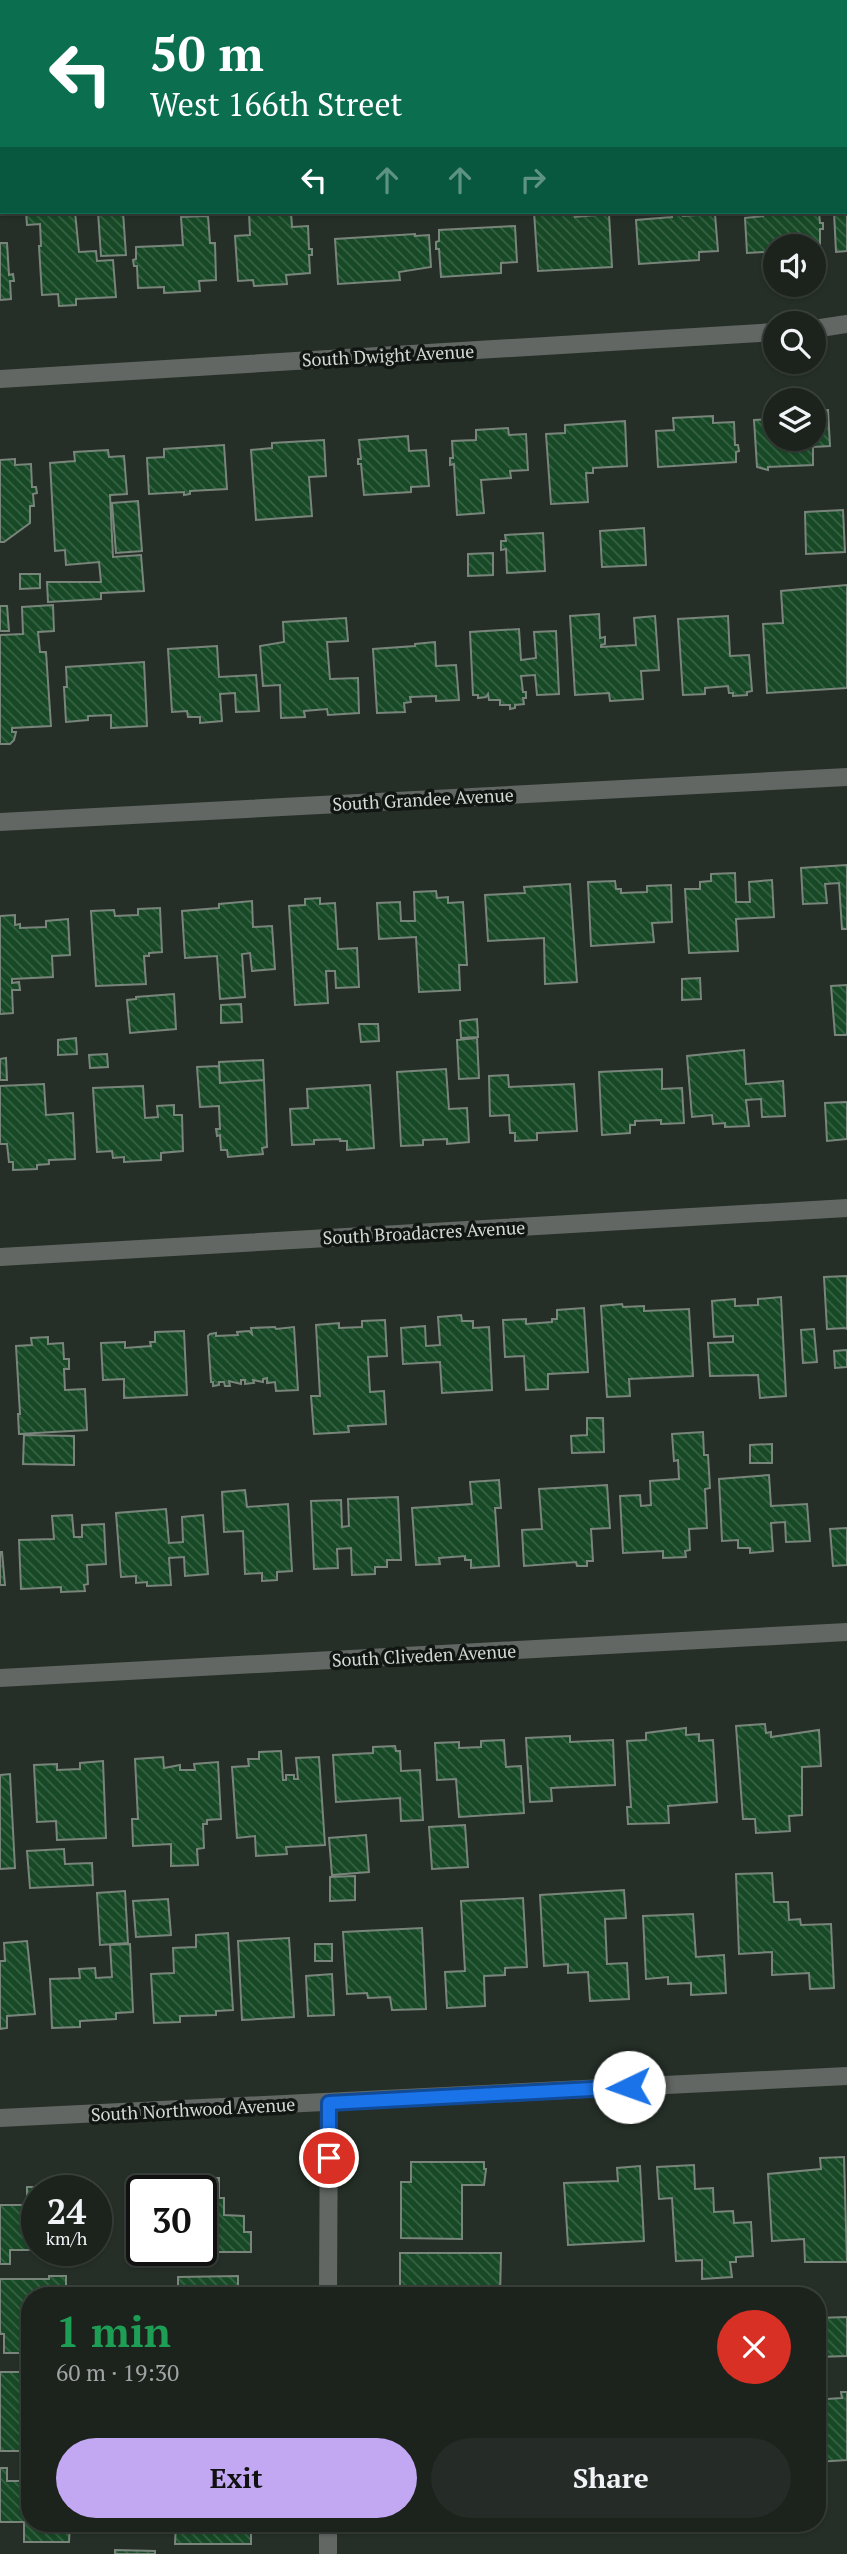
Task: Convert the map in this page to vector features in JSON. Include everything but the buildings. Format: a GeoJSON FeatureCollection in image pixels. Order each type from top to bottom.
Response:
{"type":"FeatureCollection","features":[{"type":"Feature","properties":{"kind":"street"},"geometry":{"type":"LineString","coordinates":[[826,327],[847,324]]}},
{"type":"Feature","properties":{"kind":"street","name":"South Dwight Avenue"},"geometry":{"type":"LineString","coordinates":[[0,379],[763,333]]}},
{"type":"Feature","properties":{"kind":"street","name":"South Grandee Avenue"},"geometry":{"type":"LineString","coordinates":[[0,822],[847,776]]}},
{"type":"Feature","properties":{"kind":"street","name":"South Broadacres Avenue"},"geometry":{"type":"LineString","coordinates":[[0,1257],[847,1208]]}},
{"type":"Feature","properties":{"kind":"street","name":"South Cliveden Avenue"},"geometry":{"type":"LineString","coordinates":[[0,1678],[847,1632]]}},
{"type":"Feature","properties":{"kind":"street","name":"South Northwood Avenue"},"geometry":{"type":"LineString","coordinates":[[0,2118],[847,2076]]}},
{"type":"Feature","properties":{"kind":"street"},"geometry":{"type":"LineString","coordinates":[[328,2287],[329,2103]]}},
{"type":"Feature","properties":{"kind":"street"},"geometry":{"type":"LineString","coordinates":[[328,2532],[328,2554]]}},
{"type":"Feature","properties":{"kind":"route"},"geometry":{"type":"LineString","coordinates":[[329,2158],[329,2103],[629,2087]]}}]}
